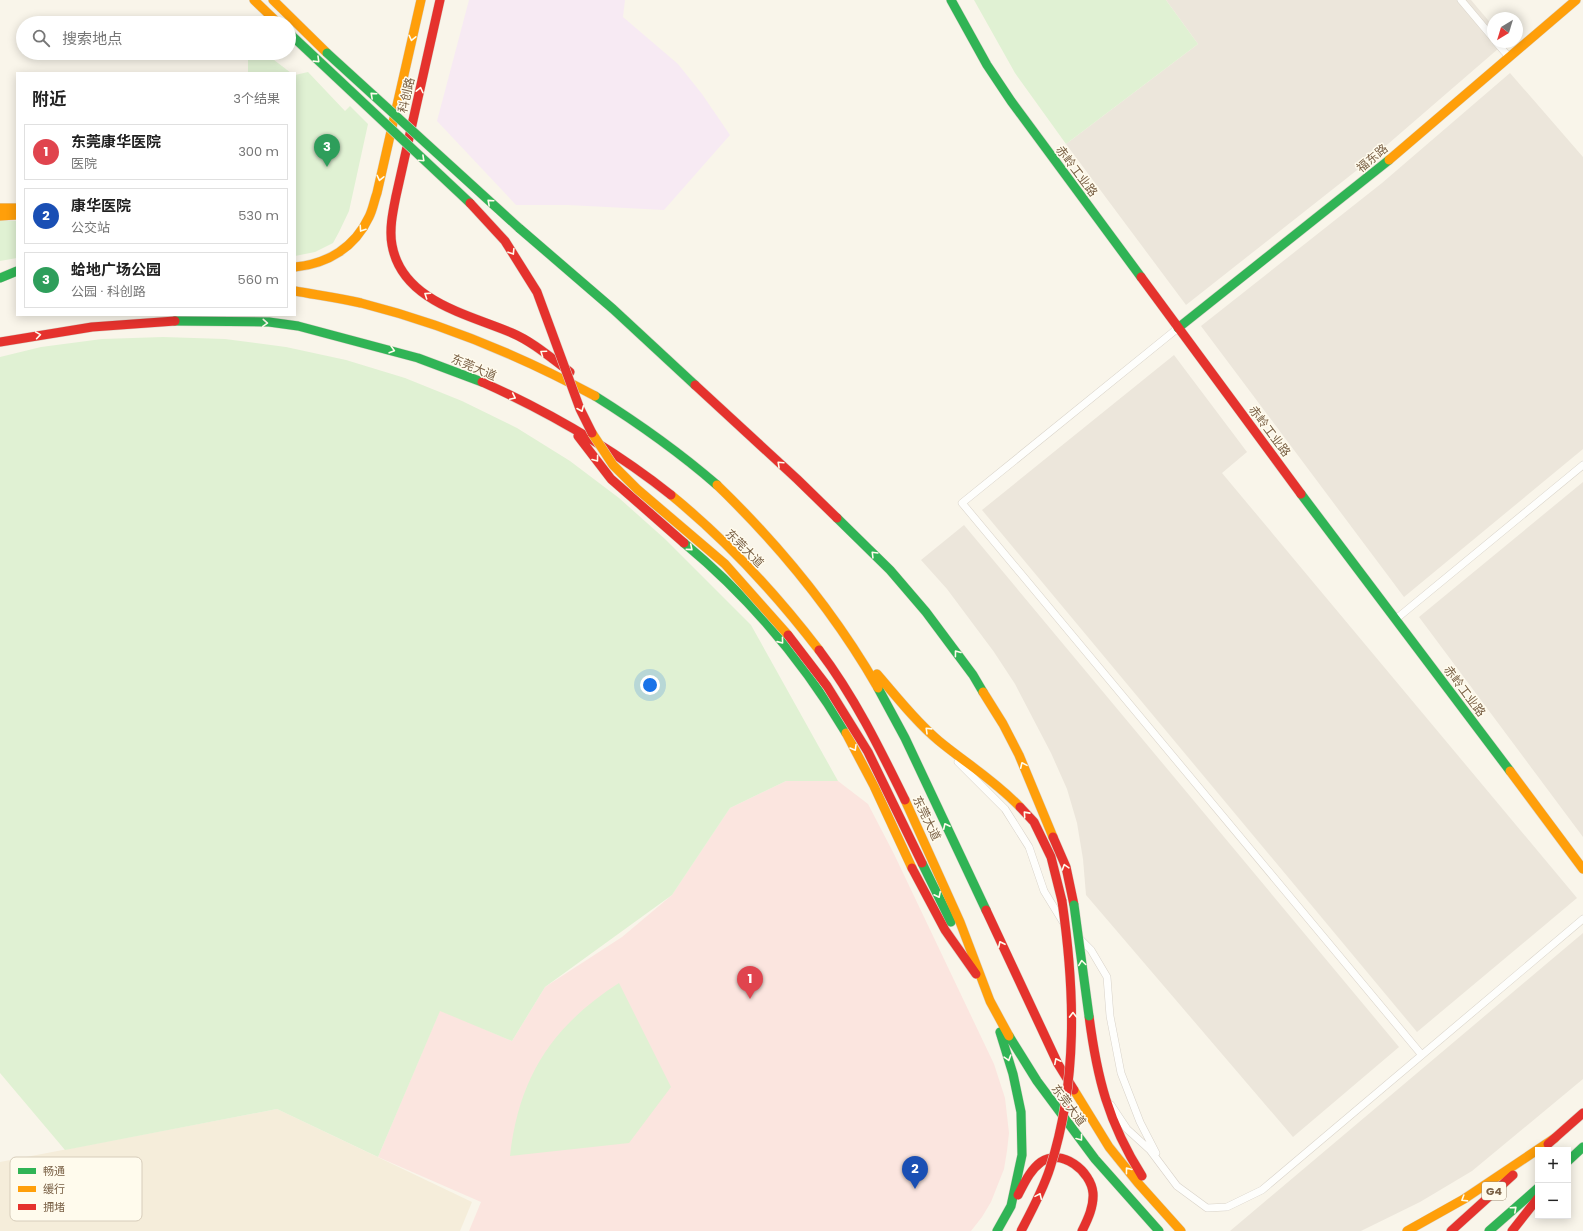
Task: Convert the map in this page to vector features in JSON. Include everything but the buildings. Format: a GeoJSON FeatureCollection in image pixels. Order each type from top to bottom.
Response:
{"type":"FeatureCollection","features":[{"type":"Feature","properties":{"kind":"main road"},"geometry":{"type":"LineString","coordinates":[[254,0],[271,16]]}},
{"type":"Feature","properties":{"kind":"main road"},"geometry":{"type":"LineString","coordinates":[[273,0],[289,16]]}},
{"type":"Feature","properties":{"kind":"main road","name":"科创路"},"geometry":{"type":"LineString","coordinates":[[296,267],[303,267],[323,262],[340,254],[363,228],[371,215],[421,0]]}},
{"type":"Feature","properties":{"kind":"main road","name":"科创路"},"geometry":{"type":"LineString","coordinates":[[440,0],[391,223],[392,245],[399,264],[412,283],[426,295],[442,305],[519,337],[584,382],[606,404]]}},
{"type":"Feature","properties":{"kind":"main road","name":"赤岭工业路"},"geometry":{"type":"LineString","coordinates":[[951,0],[987,65],[1011,101],[1178,328],[1583,869]]}},
{"type":"Feature","properties":{"kind":"main road","name":"福东路"},"geometry":{"type":"LineString","coordinates":[[1178,328],[1374,172],[1576,0]]}},
{"type":"Feature","properties":{"kind":"main road"},"geometry":{"type":"LineString","coordinates":[[296,23],[327,53],[519,228],[613,309],[844,524],[890,570],[926,612],[973,674],[1006,730],[1019,756],[1039,800],[1066,867],[1074,905],[1095,1061],[1115,1126],[1131,1159],[1179,1230]]}},
{"type":"Feature","properties":{"kind":"main road"},"geometry":{"type":"LineString","coordinates":[[296,40],[473,206],[505,241],[537,292],[580,410],[594,437],[613,464],[637,489],[725,564],[778,622],[810,662],[827,686],[868,752],[981,980]]}},
{"type":"Feature","properties":{"kind":"main road"},"geometry":{"type":"LineString","coordinates":[[0,208],[16,208]]}},
{"type":"Feature","properties":{"kind":"main road"},"geometry":{"type":"LineString","coordinates":[[0,216],[16,216]]}},
{"type":"Feature","properties":{"kind":"main road"},"geometry":{"type":"LineString","coordinates":[[0,278],[16,271]]}},
{"type":"Feature","properties":{"kind":"main road"},"geometry":{"type":"LineString","coordinates":[[0,278],[16,279]]}},
{"type":"Feature","properties":{"kind":"main road","name":"东莞大道"},"geometry":{"type":"LineString","coordinates":[[296,291],[360,303],[449,330],[505,351],[582,389],[646,429],[681,455],[717,486],[763,533],[836,623],[879,689],[905,738],[1058,1064],[1109,1147],[1179,1230]]}},
{"type":"Feature","properties":{"kind":"main road","name":"东莞大道"},"geometry":{"type":"LineString","coordinates":[[0,342],[73,330],[139,322],[216,319],[289,324],[392,350],[436,364],[529,404],[572,428],[629,465],[690,511],[776,597],[815,645],[857,707],[923,836],[963,930],[987,995],[999,1020],[1034,1078],[1095,1159],[1159,1231]]}},
{"type":"Feature","properties":{"kind":"main road"},"geometry":{"type":"LineString","coordinates":[[572,428],[610,477],[651,516],[695,552],[738,592],[770,627],[802,667],[855,750],[945,932],[981,980]]}},
{"type":"Feature","properties":{"kind":"main road"},"geometry":{"type":"LineString","coordinates":[[836,623],[910,713],[939,741],[993,781],[1034,822],[1051,857]]}},
{"type":"Feature","properties":{"kind":"main road"},"geometry":{"type":"LineString","coordinates":[[1021,1231],[1030,1217],[1048,1176],[1061,1131],[1070,1067],[1073,1018],[1070,964],[1062,901],[1039,800]]}},
{"type":"Feature","properties":{"kind":"main road"},"geometry":{"type":"LineString","coordinates":[[987,995],[1013,1074],[1021,1112],[1022,1155],[1011,1206]]}},
{"type":"Feature","properties":{"kind":"main road"},"geometry":{"type":"LineString","coordinates":[[1544,1147],[1583,1113]]}},
{"type":"Feature","properties":{"kind":"main road"},"geometry":{"type":"LineString","coordinates":[[1407,1231],[1424,1223],[1482,1187],[1554,1138]]}},
{"type":"Feature","properties":{"kind":"main road"},"geometry":{"type":"LineString","coordinates":[[1571,1158],[1583,1147]]}},
{"type":"Feature","properties":{"kind":"main road","name":"G4"},"geometry":{"type":"LineString","coordinates":[[1451,1231],[1535,1155]]}},
{"type":"Feature","properties":{"kind":"main road"},"geometry":{"type":"LineString","coordinates":[[997,1231],[1035,1168],[1046,1159],[1059,1158],[1077,1165],[1088,1175],[1093,1190],[1094,1203],[1082,1231]]}},
{"type":"Feature","properties":{"kind":"main road"},"geometry":{"type":"LineString","coordinates":[[1095,1159],[1115,1188],[1149,1231]]}},
{"type":"Feature","properties":{"kind":"main road","name":"G4"},"geometry":{"type":"LineString","coordinates":[[1489,1231],[1535,1191]]}},
{"type":"Feature","properties":{"kind":"main road"},"geometry":{"type":"LineString","coordinates":[[1512,1231],[1535,1202]]}},
{"type":"Feature","properties":{"kind":"street"},"geometry":{"type":"LineString","coordinates":[[1461,0],[1487,31]]}},
{"type":"Feature","properties":{"kind":"street"},"geometry":{"type":"LineString","coordinates":[[1501,48],[1509,57]]}},
{"type":"Feature","properties":{"kind":"street"},"geometry":{"type":"LineString","coordinates":[[1178,328],[962,503],[1421,1054]]}},
{"type":"Feature","properties":{"kind":"street"},"geometry":{"type":"LineString","coordinates":[[1396,620],[1583,465]]}},
{"type":"Feature","properties":{"kind":"street"},"geometry":{"type":"LineString","coordinates":[[939,741],[1005,809],[1029,847],[1044,890],[1060,918],[1091,950],[1107,977],[1110,1016],[1121,1073],[1140,1122],[1164,1169]]}},
{"type":"Feature","properties":{"kind":"street"},"geometry":{"type":"LineString","coordinates":[[1103,1091],[1127,1129],[1150,1150],[1178,1186],[1207,1208],[1227,1207],[1262,1190],[1583,918]]}},
{"type":"Feature","properties":{"kind":"shaded area"},"geometry":{"type":"Polygon","coordinates":[[[469,0],[625,0],[623,17],[678,64],[702,94],[730,135],[664,210],[568,205],[516,205],[437,121],[469,0]]]}},
{"type":"Feature","properties":{"kind":"shaded area"},"geometry":{"type":"Polygon","coordinates":[[[1166,0],[1471,0],[1487,19],[1487,48],[1499,48],[1366,163],[1186,305],[1066,144],[1198,44],[1166,0]]]}},
{"type":"Feature","properties":{"kind":"shaded area"},"geometry":{"type":"Polygon","coordinates":[[[1510,73],[1583,157],[1583,449],[1404,597],[1201,326],[1382,183],[1510,73]]]}},
{"type":"Feature","properties":{"kind":"shaded area"},"geometry":{"type":"Polygon","coordinates":[[[1174,355],[1247,452],[1222,473],[1577,898],[1417,1032],[982,510],[1174,355]]]}},
{"type":"Feature","properties":{"kind":"shaded area"},"geometry":{"type":"Polygon","coordinates":[[[1583,482],[1583,837],[1419,617],[1583,482]]]}},
{"type":"Feature","properties":{"kind":"shaded area"},"geometry":{"type":"Polygon","coordinates":[[[964,525],[1399,1047],[1293,1137],[1086,895],[1083,859],[1077,823],[1067,789],[1051,753],[1015,684],[994,652],[947,589],[921,560],[964,525]]]}},
{"type":"Feature","properties":{"kind":"shaded area"},"geometry":{"type":"Polygon","coordinates":[[[786,781],[838,781],[868,804],[894,854],[994,1064],[1005,1098],[1009,1133],[1007,1151],[1004,1169],[991,1202],[971,1231],[469,1231],[481,1202],[378,1157],[440,1010],[512,1041],[545,987],[622,937],[672,895],[730,808],[786,781]]]}},
{"type":"Feature","properties":{"kind":"shaded area"},"geometry":{"type":"Polygon","coordinates":[[[1583,933],[1583,1079],[1472,1171],[1420,1202],[1361,1231],[1230,1231],[1583,933]]]}},
{"type":"Feature","properties":{"kind":"shaded area"},"geometry":{"type":"Polygon","coordinates":[[[277,1109],[472,1202],[460,1231],[0,1231],[0,1162],[10,1160],[10,1221],[142,1221],[142,1157],[26,1157],[277,1109]]]}},
{"type":"Feature","properties":{"kind":"green space"},"geometry":{"type":"Polygon","coordinates":[[[974,0],[1166,0],[1198,44],[1066,144],[1015,73],[974,0]]]}},
{"type":"Feature","properties":{"kind":"green space"},"geometry":{"type":"Polygon","coordinates":[[[248,60],[274,60],[290,72],[248,72],[248,60]]]}},
{"type":"Feature","properties":{"kind":"green space"},"geometry":{"type":"Polygon","coordinates":[[[308,72],[345,111],[350,106],[368,124],[349,211],[333,243],[315,252],[296,256],[296,75],[308,72]]]}},
{"type":"Feature","properties":{"kind":"green space"},"geometry":{"type":"Polygon","coordinates":[[[0,221],[16,221],[16,258],[0,261],[0,221]]]}},
{"type":"Feature","properties":{"kind":"green space"},"geometry":{"type":"Polygon","coordinates":[[[163,337],[225,339],[286,347],[346,360],[405,378],[462,401],[517,428],[570,461],[619,498],[665,539],[751,625],[838,781],[786,781],[730,808],[672,895],[545,987],[512,1041],[440,1011],[378,1157],[277,1109],[65,1150],[0,1073],[0,357],[41,347],[102,339],[163,337]]]}},
{"type":"Feature","properties":{"kind":"green space"},"geometry":{"type":"Polygon","coordinates":[[[619,983],[671,1087],[629,1143],[510,1156],[521,1102],[531,1078],[543,1056],[557,1036],[575,1017],[595,1000],[619,983]]]}},
{"type":"Feature","properties":{"kind":"traffic: fast"},"geometry":{"type":"LineString","coordinates":[[951,0],[987,65],[1011,101],[1141,277]]}},
{"type":"Feature","properties":{"kind":"traffic: fast"},"geometry":{"type":"LineString","coordinates":[[296,40],[470,203]]}},
{"type":"Feature","properties":{"kind":"traffic: fast"},"geometry":{"type":"LineString","coordinates":[[327,53],[519,228]]}},
{"type":"Feature","properties":{"kind":"traffic: fast"},"geometry":{"type":"LineString","coordinates":[[1178,328],[1389,160]]}},
{"type":"Feature","properties":{"kind":"traffic: fast"},"geometry":{"type":"LineString","coordinates":[[519,228],[613,309],[695,385]]}},
{"type":"Feature","properties":{"kind":"traffic: fast"},"geometry":{"type":"LineString","coordinates":[[0,278],[16,271]]}},
{"type":"Feature","properties":{"kind":"traffic: fast"},"geometry":{"type":"LineString","coordinates":[[175,321],[269,322],[298,326],[418,358],[482,382]]}},
{"type":"Feature","properties":{"kind":"traffic: fast"},"geometry":{"type":"LineString","coordinates":[[595,396],[658,438],[717,485]]}},
{"type":"Feature","properties":{"kind":"traffic: fast"},"geometry":{"type":"LineString","coordinates":[[1301,494],[1510,771]]}},
{"type":"Feature","properties":{"kind":"traffic: fast"},"geometry":{"type":"LineString","coordinates":[[837,518],[890,570],[926,612],[973,675],[983,692]]}},
{"type":"Feature","properties":{"kind":"traffic: fast"},"geometry":{"type":"LineString","coordinates":[[684,543],[731,585],[773,631],[812,681],[846,733]]}},
{"type":"Feature","properties":{"kind":"traffic: fast"},"geometry":{"type":"LineString","coordinates":[[878,688],[905,738],[986,910]]}},
{"type":"Feature","properties":{"kind":"traffic: fast"},"geometry":{"type":"LineString","coordinates":[[922,863],[951,922]]}},
{"type":"Feature","properties":{"kind":"traffic: fast"},"geometry":{"type":"LineString","coordinates":[[1074,905],[1089,1016]]}},
{"type":"Feature","properties":{"kind":"traffic: fast"},"geometry":{"type":"LineString","coordinates":[[997,1231],[1011,1206],[1022,1155],[1021,1112],[1013,1074],[1000,1032]]}},
{"type":"Feature","properties":{"kind":"traffic: fast"},"geometry":{"type":"LineString","coordinates":[[1009,1036],[1037,1081],[1095,1159],[1159,1231]]}},
{"type":"Feature","properties":{"kind":"traffic: fast"},"geometry":{"type":"LineString","coordinates":[[1571,1158],[1583,1147]]}},
{"type":"Feature","properties":{"kind":"traffic: fast"},"geometry":{"type":"LineString","coordinates":[[1489,1231],[1535,1191]]}},
{"type":"Feature","properties":{"kind":"traffic: slow"},"geometry":{"type":"LineString","coordinates":[[254,0],[271,16]]}},
{"type":"Feature","properties":{"kind":"traffic: slow"},"geometry":{"type":"LineString","coordinates":[[273,0],[289,16]]}},
{"type":"Feature","properties":{"kind":"traffic: slow"},"geometry":{"type":"LineString","coordinates":[[377,193],[421,0]]}},
{"type":"Feature","properties":{"kind":"traffic: slow"},"geometry":{"type":"LineString","coordinates":[[1389,160],[1576,0]]}},
{"type":"Feature","properties":{"kind":"traffic: slow"},"geometry":{"type":"LineString","coordinates":[[296,23],[327,53]]}},
{"type":"Feature","properties":{"kind":"traffic: slow"},"geometry":{"type":"LineString","coordinates":[[296,267],[319,262],[329,258],[348,245],[363,228],[370,214],[377,193]]}},
{"type":"Feature","properties":{"kind":"traffic: slow"},"geometry":{"type":"LineString","coordinates":[[0,208],[16,208]]}},
{"type":"Feature","properties":{"kind":"traffic: slow"},"geometry":{"type":"LineString","coordinates":[[0,216],[16,215]]}},
{"type":"Feature","properties":{"kind":"traffic: slow"},"geometry":{"type":"LineString","coordinates":[[296,291],[361,303],[392,311],[452,331],[481,342],[539,368],[595,396]]}},
{"type":"Feature","properties":{"kind":"traffic: slow"},"geometry":{"type":"LineString","coordinates":[[592,433],[613,465],[637,489],[725,564],[788,635]]}},
{"type":"Feature","properties":{"kind":"traffic: slow"},"geometry":{"type":"LineString","coordinates":[[717,485],[762,531],[805,581],[844,634],[878,688]]}},
{"type":"Feature","properties":{"kind":"traffic: slow"},"geometry":{"type":"LineString","coordinates":[[671,495],[711,530],[750,568],[803,629],[819,650]]}},
{"type":"Feature","properties":{"kind":"traffic: slow"},"geometry":{"type":"LineString","coordinates":[[877,674],[922,726],[949,749],[990,780],[1020,807]]}},
{"type":"Feature","properties":{"kind":"traffic: slow"},"geometry":{"type":"LineString","coordinates":[[983,692],[1003,724],[1019,755],[1053,837]]}},
{"type":"Feature","properties":{"kind":"traffic: slow"},"geometry":{"type":"LineString","coordinates":[[846,733],[874,786],[912,868]]}},
{"type":"Feature","properties":{"kind":"traffic: slow"},"geometry":{"type":"LineString","coordinates":[[1510,771],[1583,869]]}},
{"type":"Feature","properties":{"kind":"traffic: slow"},"geometry":{"type":"LineString","coordinates":[[905,800],[960,922],[990,1001],[1009,1036]]}},
{"type":"Feature","properties":{"kind":"traffic: slow"},"geometry":{"type":"LineString","coordinates":[[1074,1090],[1109,1147],[1138,1183],[1181,1231]]}},
{"type":"Feature","properties":{"kind":"traffic: slow"},"geometry":{"type":"LineString","coordinates":[[1407,1231],[1464,1199],[1555,1138]]}},
{"type":"Feature","properties":{"kind":"traffic: jam"},"geometry":{"type":"LineString","coordinates":[[396,196],[440,0]]}},
{"type":"Feature","properties":{"kind":"traffic: jam"},"geometry":{"type":"LineString","coordinates":[[396,196],[391,226],[391,239],[398,264],[409,280],[422,292],[439,303],[457,312],[512,333],[527,341],[570,372]]}},
{"type":"Feature","properties":{"kind":"traffic: jam"},"geometry":{"type":"LineString","coordinates":[[470,203],[505,241],[537,292],[580,409],[592,433]]}},
{"type":"Feature","properties":{"kind":"traffic: jam"},"geometry":{"type":"LineString","coordinates":[[1141,277],[1301,494]]}},
{"type":"Feature","properties":{"kind":"traffic: jam"},"geometry":{"type":"LineString","coordinates":[[0,342],[92,327],[175,321]]}},
{"type":"Feature","properties":{"kind":"traffic: jam"},"geometry":{"type":"LineString","coordinates":[[482,382],[532,406],[580,432],[626,462],[671,495]]}},
{"type":"Feature","properties":{"kind":"traffic: jam"},"geometry":{"type":"LineString","coordinates":[[695,385],[837,518]]}},
{"type":"Feature","properties":{"kind":"traffic: jam"},"geometry":{"type":"LineString","coordinates":[[578,436],[611,479],[684,543]]}},
{"type":"Feature","properties":{"kind":"traffic: jam"},"geometry":{"type":"LineString","coordinates":[[788,635],[827,686],[868,752],[922,863]]}},
{"type":"Feature","properties":{"kind":"traffic: jam"},"geometry":{"type":"LineString","coordinates":[[819,650],[855,704],[905,800]]}},
{"type":"Feature","properties":{"kind":"traffic: jam"},"geometry":{"type":"LineString","coordinates":[[1020,807],[1034,822],[1051,857],[1062,901]]}},
{"type":"Feature","properties":{"kind":"traffic: jam"},"geometry":{"type":"LineString","coordinates":[[1053,837],[1066,867],[1074,905]]}},
{"type":"Feature","properties":{"kind":"traffic: jam"},"geometry":{"type":"LineString","coordinates":[[912,868],[945,930],[976,974]]}},
{"type":"Feature","properties":{"kind":"traffic: jam"},"geometry":{"type":"LineString","coordinates":[[1021,1231],[1037,1200],[1050,1168],[1066,1102],[1070,1069],[1071,1002],[1070,968],[1062,901]]}},
{"type":"Feature","properties":{"kind":"traffic: jam"},"geometry":{"type":"LineString","coordinates":[[986,910],[1058,1064],[1074,1090]]}},
{"type":"Feature","properties":{"kind":"traffic: jam"},"geometry":{"type":"LineString","coordinates":[[1089,1016],[1100,1080],[1112,1118],[1120,1137],[1142,1176]]}},
{"type":"Feature","properties":{"kind":"traffic: jam"},"geometry":{"type":"LineString","coordinates":[[1548,1144],[1583,1113]]}},
{"type":"Feature","properties":{"kind":"traffic: jam"},"geometry":{"type":"LineString","coordinates":[[1018,1195],[1030,1173],[1041,1162],[1049,1158],[1058,1158],[1074,1164],[1087,1177],[1093,1193],[1092,1208],[1082,1231]]}},
{"type":"Feature","properties":{"kind":"traffic: jam"},"geometry":{"type":"LineString","coordinates":[[1451,1231],[1513,1175]]}},
{"type":"Feature","properties":{"kind":"traffic: jam"},"geometry":{"type":"LineString","coordinates":[[1512,1231],[1535,1202]]}},
{"type":"Feature","properties":{"kind":"place","name":"蛤地广场公园"},"geometry":{"type":"Point","coordinates":[327,167]}},
{"type":"Feature","properties":{"kind":"place","name":"东莞康华医院"},"geometry":{"type":"Point","coordinates":[750,999]}},
{"type":"Feature","properties":{"kind":"place","name":"康华医院"},"geometry":{"type":"Point","coordinates":[915,1189]}}]}
